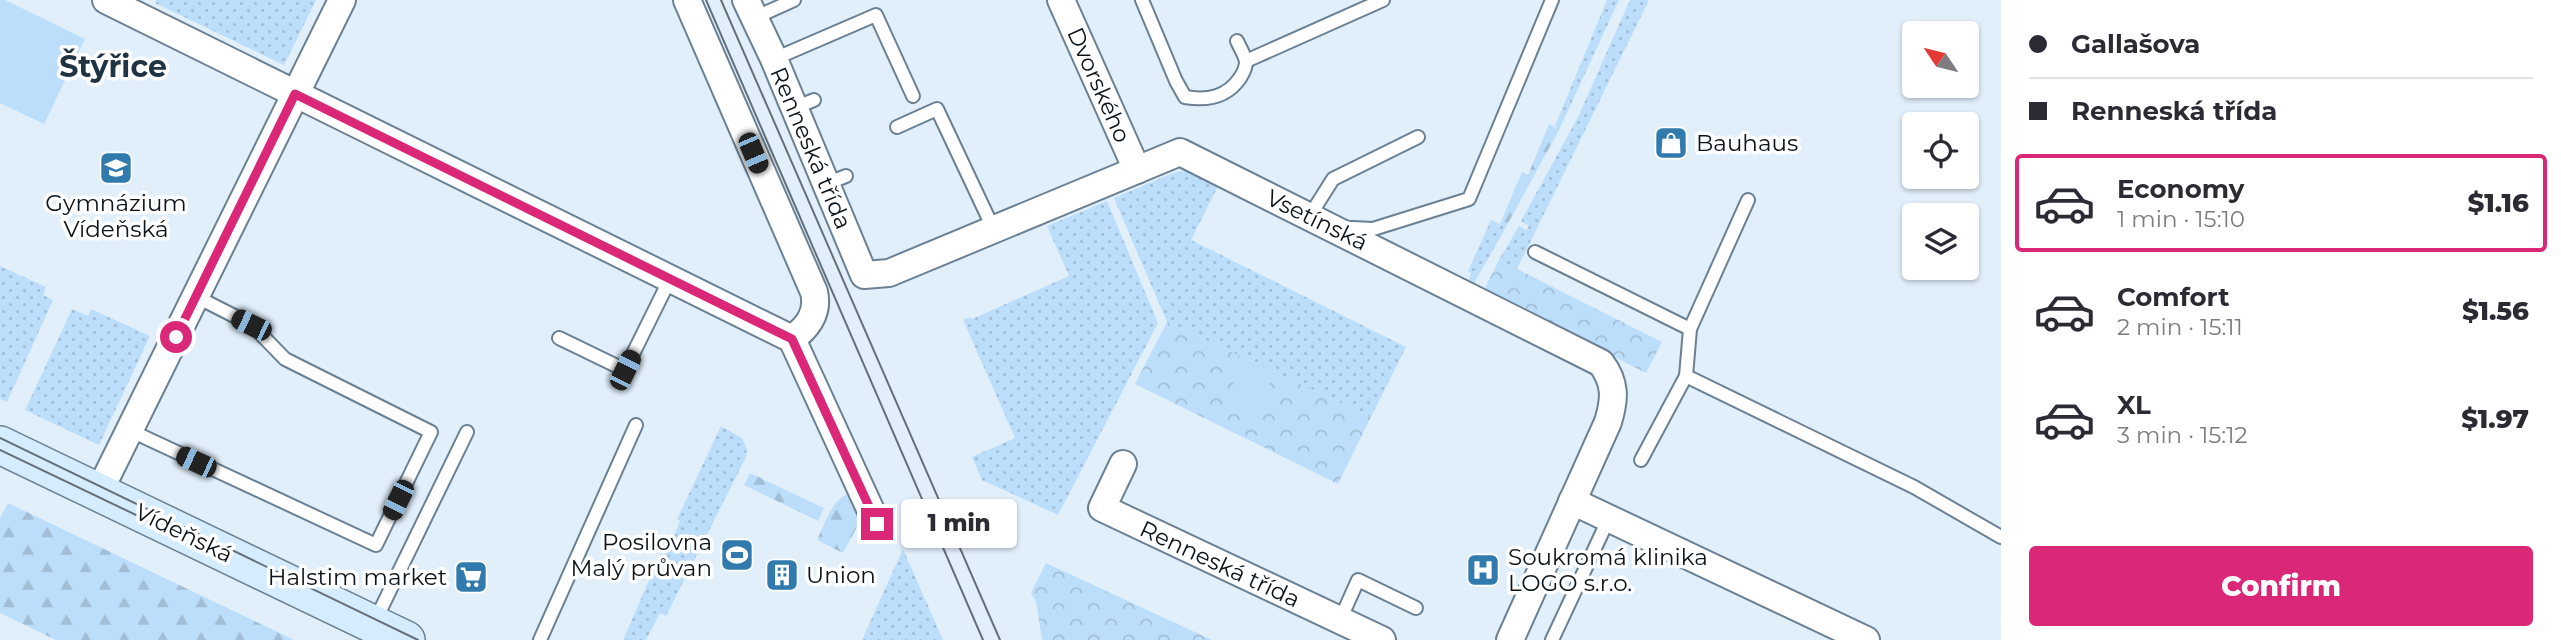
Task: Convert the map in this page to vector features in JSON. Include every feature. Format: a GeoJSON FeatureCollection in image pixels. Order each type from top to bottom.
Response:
{"type":"FeatureCollection","features":[{"type":"Feature","properties":{"kind":"main road","name":"Vídeňská"},"geometry":{"type":"LineString","coordinates":[[0,446],[406,640]]}},
{"type":"Feature","properties":{"kind":"street"},"geometry":{"type":"LineString","coordinates":[[106,0],[792,339],[877,524]]}},
{"type":"Feature","properties":{"kind":"street"},"geometry":{"type":"LineString","coordinates":[[99,492],[342,0]]}},
{"type":"Feature","properties":{"kind":"street"},"geometry":{"type":"LineString","coordinates":[[687,0],[814,292],[815,310],[812,317],[792,339]]}},
{"type":"Feature","properties":{"kind":"street","name":"Dvorského"},"geometry":{"type":"LineString","coordinates":[[1062,0],[1137,170]]}},
{"type":"Feature","properties":{"kind":"street","name":"Renneská třída"},"geometry":{"type":"LineString","coordinates":[[750,9],[774,59],[804,104],[836,180],[864,275],[889,273]]}},
{"type":"Feature","properties":{"kind":"street","name":"Vsetínská"},"geometry":{"type":"LineString","coordinates":[[889,273],[1180,152],[1601,363],[1612,382],[1614,401],[1608,422],[1510,640]]}},
{"type":"Feature","properties":{"kind":"street","name":"Renneská třída"},"geometry":{"type":"LineString","coordinates":[[1123,464],[1102,508],[1382,640]]}},
{"type":"Feature","properties":{"kind":"street"},"geometry":{"type":"LineString","coordinates":[[1572,501],[1866,640]]}},
{"type":"Feature","properties":{"kind":"lane"},"geometry":{"type":"LineString","coordinates":[[750,9],[794,0]]}},
{"type":"Feature","properties":{"kind":"lane"},"geometry":{"type":"LineString","coordinates":[[1142,0],[1185,97],[1209,99],[1233,88],[1245,70],[1246,61],[1237,41]]}},
{"type":"Feature","properties":{"kind":"lane"},"geometry":{"type":"LineString","coordinates":[[1246,61],[1383,0]]}},
{"type":"Feature","properties":{"kind":"lane"},"geometry":{"type":"LineString","coordinates":[[1348,236],[1352,228],[1373,229],[1469,199],[1552,0]]}},
{"type":"Feature","properties":{"kind":"lane"},"geometry":{"type":"LineString","coordinates":[[774,59],[876,15],[913,96]]}},
{"type":"Feature","properties":{"kind":"lane"},"geometry":{"type":"LineString","coordinates":[[897,127],[937,109],[994,230]]}},
{"type":"Feature","properties":{"kind":"lane"},"geometry":{"type":"LineString","coordinates":[[1309,217],[1333,179],[1418,137]]}},
{"type":"Feature","properties":{"kind":"lane"},"geometry":{"type":"LineString","coordinates":[[1641,460],[1686,376],[1690,329],[1748,200]]}},
{"type":"Feature","properties":{"kind":"lane"},"geometry":{"type":"LineString","coordinates":[[1535,252],[1690,329]]}},
{"type":"Feature","properties":{"kind":"lane"},"geometry":{"type":"LineString","coordinates":[[559,338],[625,370],[670,279]]}},
{"type":"Feature","properties":{"kind":"lane"},"geometry":{"type":"LineString","coordinates":[[129,430],[376,545],[430,432],[285,359],[251,325],[195,296]]}},
{"type":"Feature","properties":{"kind":"lane"},"geometry":{"type":"LineString","coordinates":[[1686,376],[1914,487],[2001,537]]}},
{"type":"Feature","properties":{"kind":"lane"},"geometry":{"type":"LineString","coordinates":[[540,640],[636,425]]}},
{"type":"Feature","properties":{"kind":"lane"},"geometry":{"type":"LineString","coordinates":[[374,624],[467,432]]}},
{"type":"Feature","properties":{"kind":"lane"},"geometry":{"type":"LineString","coordinates":[[1552,640],[1608,518]]}},
{"type":"Feature","properties":{"kind":"lane"},"geometry":{"type":"LineString","coordinates":[[1340,620],[1358,580],[1416,607]]}},
{"type":"Feature","properties":{"kind":"green space"},"geometry":{"type":"Polygon","coordinates":[[[0,0],[85,39],[44,124],[0,103],[0,0]]]}},
{"type":"Feature","properties":{"kind":"green space"},"geometry":{"type":"Polygon","coordinates":[[[156,0],[316,0],[284,65],[155,3],[156,0]]]}},
{"type":"Feature","properties":{"kind":"green space"},"geometry":{"type":"Polygon","coordinates":[[[1607,0],[1619,0],[1559,130],[1555,126],[1607,0]]]}},
{"type":"Feature","properties":{"kind":"green space"},"geometry":{"type":"Polygon","coordinates":[[[1630,0],[1649,0],[1517,269],[1499,260],[1519,226],[1526,230],[1529,226],[1521,221],[1578,117],[1630,0]]]}},
{"type":"Feature","properties":{"kind":"green space"},"geometry":{"type":"Polygon","coordinates":[[[1549,124],[1559,130],[1506,227],[1500,224],[1522,172],[1528,175],[1549,124]]]}},
{"type":"Feature","properties":{"kind":"green space"},"geometry":{"type":"Polygon","coordinates":[[[1185,171],[1218,186],[1191,240],[1406,347],[1371,417],[1167,322],[1114,198],[1173,173],[1185,171]]]}},
{"type":"Feature","properties":{"kind":"green space"},"geometry":{"type":"Polygon","coordinates":[[[1107,201],[1158,323],[1058,515],[982,480],[972,457],[1015,438],[963,320],[970,317],[972,319],[1069,276],[1047,226],[1107,201]]]}},
{"type":"Feature","properties":{"kind":"green space"},"geometry":{"type":"Polygon","coordinates":[[[1491,220],[1506,227],[1473,285],[1466,288],[1471,273],[1468,271],[1491,220]]]}},
{"type":"Feature","properties":{"kind":"green space"},"geometry":{"type":"Polygon","coordinates":[[[1499,260],[1662,342],[1646,373],[1484,290],[1499,260]]]}},
{"type":"Feature","properties":{"kind":"green space"},"geometry":{"type":"Polygon","coordinates":[[[0,266],[46,287],[43,295],[53,300],[7,402],[0,399],[0,266]]]}},
{"type":"Feature","properties":{"kind":"green space"},"geometry":{"type":"Polygon","coordinates":[[[72,309],[88,316],[91,309],[150,336],[99,445],[25,410],[72,309]]]}},
{"type":"Feature","properties":{"kind":"green space"},"geometry":{"type":"Polygon","coordinates":[[[1167,322],[1371,417],[1338,484],[1135,384],[1167,322]]]}},
{"type":"Feature","properties":{"kind":"green space"},"geometry":{"type":"Polygon","coordinates":[[[1245,360],[1274,374],[1251,421],[1222,407],[1245,360]]]}},
{"type":"Feature","properties":{"kind":"green space"},"geometry":{"type":"Polygon","coordinates":[[[721,426],[742,438],[747,449],[746,457],[666,616],[660,613],[646,640],[623,640],[664,546],[669,547],[680,521],[677,519],[721,426]]]}},
{"type":"Feature","properties":{"kind":"green space"},"geometry":{"type":"Polygon","coordinates":[[[750,473],[824,508],[818,521],[744,485],[750,473]]]}},
{"type":"Feature","properties":{"kind":"green space"},"geometry":{"type":"Polygon","coordinates":[[[848,494],[860,521],[843,553],[817,540],[837,501],[848,494]]]}},
{"type":"Feature","properties":{"kind":"green space"},"geometry":{"type":"Polygon","coordinates":[[[8,503],[294,640],[56,640],[0,613],[0,518],[8,503]]]}},
{"type":"Feature","properties":{"kind":"green space"},"geometry":{"type":"Polygon","coordinates":[[[903,549],[943,640],[862,640],[903,549]]]}},
{"type":"Feature","properties":{"kind":"green space"},"geometry":{"type":"Polygon","coordinates":[[[1046,563],[1212,640],[1042,640],[1036,601],[1031,593],[1046,563]]]}},
{"type":"Feature","properties":{"kind":"tram line"},"geometry":{"type":"LineString","coordinates":[[706,0],[983,640]]}},
{"type":"Feature","properties":{"kind":"tram line"},"geometry":{"type":"LineString","coordinates":[[721,0],[1000,640]]}},
{"type":"Feature","properties":{"kind":"tram line"},"geometry":{"type":"LineString","coordinates":[[0,438],[418,640]]}},
{"type":"Feature","properties":{"kind":"tram line"},"geometry":{"type":"LineString","coordinates":[[0,450],[180,536]]}},
{"type":"Feature","properties":{"kind":"place","name":"Bauhaus"},"geometry":{"type":"Point","coordinates":[1671,143]}},
{"type":"Feature","properties":{"kind":"place","name":"Gymnázium Vídeňská"},"geometry":{"type":"Point","coordinates":[116,168]}},
{"type":"Feature","properties":{"kind":"place","name":"Posilovna Malý průvan"},"geometry":{"type":"Point","coordinates":[737,555]}},
{"type":"Feature","properties":{"kind":"place","name":"Soukromá klinika LOGO s.r.o."},"geometry":{"type":"Point","coordinates":[1483,570]}},
{"type":"Feature","properties":{"kind":"place","name":"Union"},"geometry":{"type":"Point","coordinates":[782,575]}},
{"type":"Feature","properties":{"kind":"place","name":"Halstim market"},"geometry":{"type":"Point","coordinates":[471,577]}},
{"type":"Feature","properties":{"kind":"district","name":"Štýřice"},"geometry":{"type":"Point","coordinates":[113,66]}},
{"type":"Feature","properties":{"kind":"route"},"geometry":{"type":"LineString","coordinates":[[176,337],[295,94],[792,339],[877,524]]}}]}
